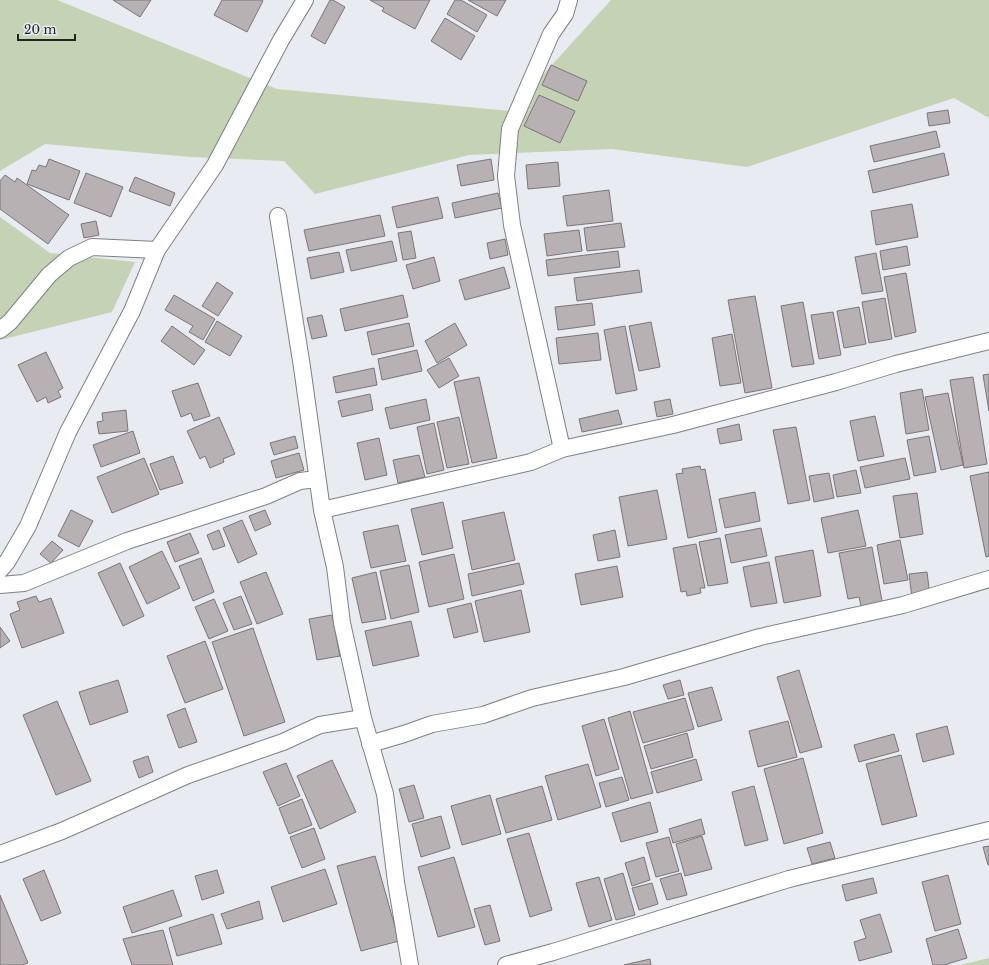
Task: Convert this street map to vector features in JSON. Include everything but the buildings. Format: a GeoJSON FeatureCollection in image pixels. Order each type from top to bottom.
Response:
{"type":"FeatureCollection","features":[{"type":"Feature","properties":{"kind":"street"},"geometry":{"type":"LineString","coordinates":[[0,570],[7,562],[28,526],[68,432],[132,311],[157,250],[215,165],[281,40],[305,0]]}},
{"type":"Feature","properties":{"kind":"street"},"geometry":{"type":"LineString","coordinates":[[562,450],[512,225],[506,176],[510,129],[551,34],[565,14],[570,0]]}},
{"type":"Feature","properties":{"kind":"street"},"geometry":{"type":"LineString","coordinates":[[278,216],[302,366],[322,510],[335,567],[342,623],[363,718],[384,794],[396,882],[410,965]]}},
{"type":"Feature","properties":{"kind":"street"},"geometry":{"type":"LineString","coordinates":[[0,330],[10,322],[49,275],[69,258],[92,247],[157,250]]}},
{"type":"Feature","properties":{"kind":"street"},"geometry":{"type":"LineString","coordinates":[[322,510],[530,462],[562,450],[673,425],[836,382],[896,364],[989,341]]}},
{"type":"Feature","properties":{"kind":"street"},"geometry":{"type":"LineString","coordinates":[[0,585],[24,583],[127,541],[266,496],[300,481],[317,479]]}},
{"type":"Feature","properties":{"kind":"street"},"geometry":{"type":"LineString","coordinates":[[370,744],[432,724],[483,715],[532,698],[624,676],[760,637],[903,605],[989,579]]}},
{"type":"Feature","properties":{"kind":"street"},"geometry":{"type":"LineString","coordinates":[[0,854],[62,830],[188,775],[283,742],[320,725],[363,718]]}},
{"type":"Feature","properties":{"kind":"street"},"geometry":{"type":"LineString","coordinates":[[506,965],[553,952],[789,879],[989,830]]}},
{"type":"Feature","properties":{"kind":"green space"},"geometry":{"type":"Polygon","coordinates":[[[0,0],[57,0],[277,89],[510,111],[611,0],[989,0],[989,118],[954,98],[747,167],[612,149],[469,155],[315,194],[284,161],[191,157],[45,144],[0,171],[0,0]]]}},
{"type":"Feature","properties":{"kind":"green space"},"geometry":{"type":"Polygon","coordinates":[[[0,217],[50,253],[135,262],[112,312],[0,340],[0,217]]]}},
{"type":"Feature","properties":{"kind":"green space"},"geometry":{"type":"Polygon","coordinates":[[[989,958],[989,965],[960,965],[989,958]]]}}]}
